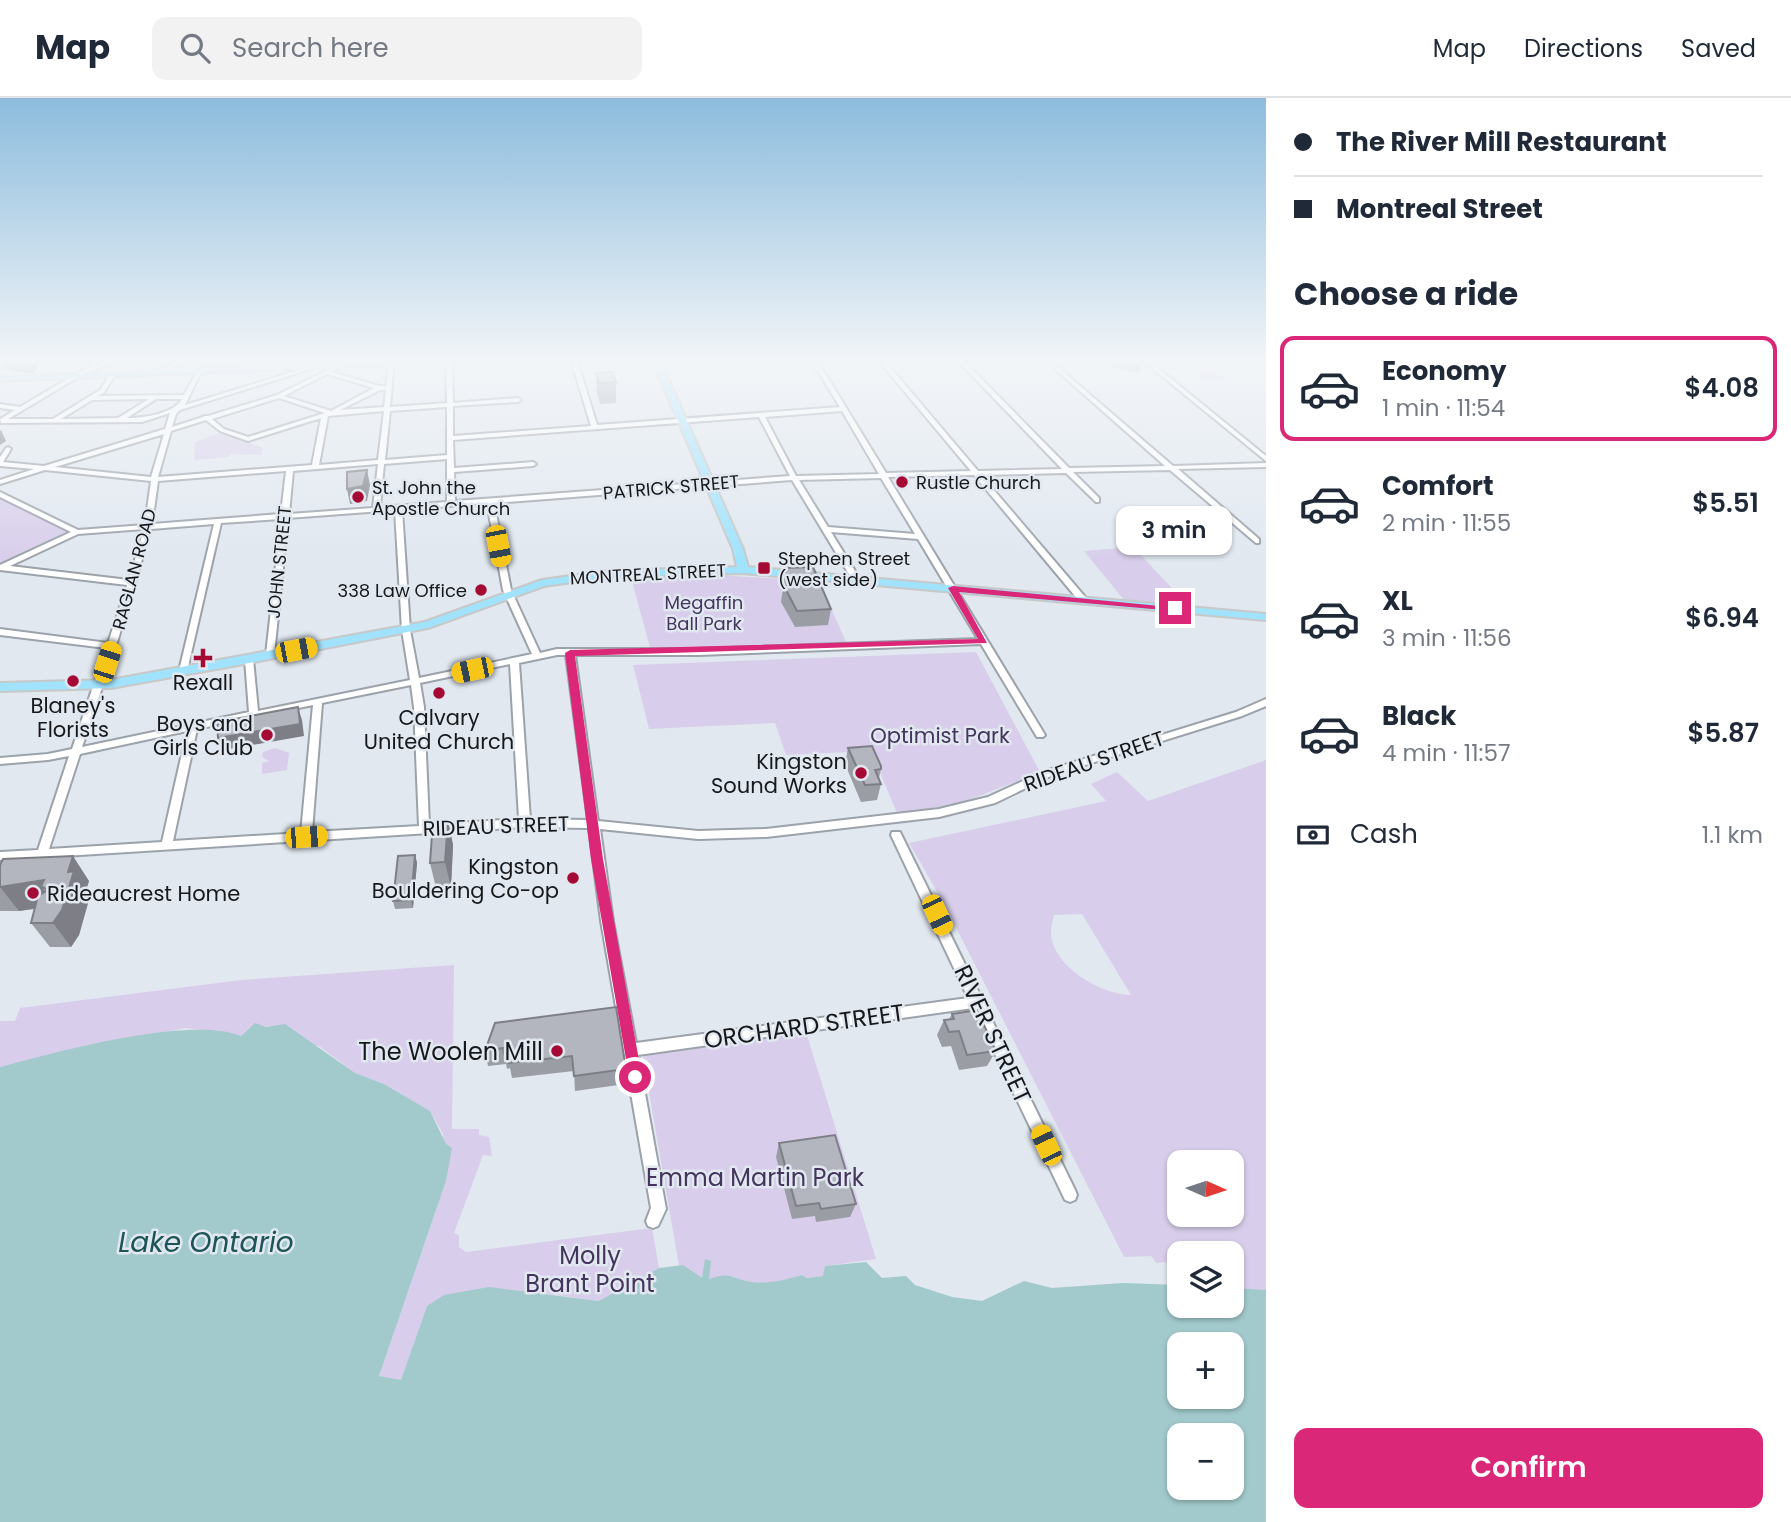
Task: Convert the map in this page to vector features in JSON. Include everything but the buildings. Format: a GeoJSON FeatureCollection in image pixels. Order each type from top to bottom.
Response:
{"type":"FeatureCollection","features":[{"type":"Feature","properties":{"kind":"main road"},"geometry":{"type":"LineString","coordinates":[[684,426],[738,549],[743,570]]}},
{"type":"Feature","properties":{"kind":"main road","name":"MONTREAL STREET"},"geometry":{"type":"LineString","coordinates":[[0,687],[100,685],[406,630],[455,617],[542,583],[573,576],[743,570],[1266,617]]}},
{"type":"Feature","properties":{"kind":"street"},"geometry":{"type":"LineString","coordinates":[[0,482],[174,426]]}},
{"type":"Feature","properties":{"kind":"street"},"geometry":{"type":"LineString","coordinates":[[218,426],[248,439],[288,426]]}},
{"type":"Feature","properties":{"kind":"street"},"geometry":{"type":"LineString","coordinates":[[315,467],[325,426]]}},
{"type":"Feature","properties":{"kind":"street"},"geometry":{"type":"LineString","coordinates":[[376,510],[384,426]]}},
{"type":"Feature","properties":{"kind":"street"},"geometry":{"type":"LineString","coordinates":[[450,426],[451,504]]}},
{"type":"Feature","properties":{"kind":"street"},"geometry":{"type":"LineString","coordinates":[[450,438],[613,426]]}},
{"type":"Feature","properties":{"kind":"street"},"geometry":{"type":"LineString","coordinates":[[767,426],[794,478],[856,579]]}},
{"type":"Feature","properties":{"kind":"street"},"geometry":{"type":"LineString","coordinates":[[854,426],[1040,735]]}},
{"type":"Feature","properties":{"kind":"street"},"geometry":{"type":"LineString","coordinates":[[937,426],[1083,600]]}},
{"type":"Feature","properties":{"kind":"street"},"geometry":{"type":"LineString","coordinates":[[1025,426],[1096,500]]}},
{"type":"Feature","properties":{"kind":"street"},"geometry":{"type":"LineString","coordinates":[[1124,426],[1256,541]]}},
{"type":"Feature","properties":{"kind":"street"},"geometry":{"type":"LineString","coordinates":[[1226,426],[1266,459]]}},
{"type":"Feature","properties":{"kind":"street","name":"RAGLAN ROAD"},"geometry":{"type":"LineString","coordinates":[[43,853],[132,583],[148,527],[155,479],[169,428]]}},
{"type":"Feature","properties":{"kind":"street"},"geometry":{"type":"LineString","coordinates":[[8,449],[0,463],[155,479],[450,457]]}},
{"type":"Feature","properties":{"kind":"street"},"geometry":{"type":"LineString","coordinates":[[450,470],[533,464]]}},
{"type":"Feature","properties":{"kind":"street","name":"PATRICK STREET"},"geometry":{"type":"LineString","coordinates":[[77,532],[794,478],[1266,465]]}},
{"type":"Feature","properties":{"kind":"street","name":"JOHN STREET"},"geometry":{"type":"LineString","coordinates":[[270,655],[290,469]]}},
{"type":"Feature","properties":{"kind":"street"},"geometry":{"type":"LineString","coordinates":[[0,494],[77,532]]}},
{"type":"Feature","properties":{"kind":"street"},"geometry":{"type":"LineString","coordinates":[[490,501],[509,595],[537,656]]}},
{"type":"Feature","properties":{"kind":"street"},"geometry":{"type":"LineString","coordinates":[[398,508],[406,630],[416,681],[424,828]]}},
{"type":"Feature","properties":{"kind":"street"},"geometry":{"type":"LineString","coordinates":[[183,671],[218,522]]}},
{"type":"Feature","properties":{"kind":"street"},"geometry":{"type":"LineString","coordinates":[[824,529],[921,537]]}},
{"type":"Feature","properties":{"kind":"street"},"geometry":{"type":"LineString","coordinates":[[1,568],[77,532]]}},
{"type":"Feature","properties":{"kind":"street"},"geometry":{"type":"LineString","coordinates":[[1,568],[132,583]]}},
{"type":"Feature","properties":{"kind":"street"},"geometry":{"type":"LineString","coordinates":[[0,632],[112,646]]}},
{"type":"Feature","properties":{"kind":"street"},"geometry":{"type":"LineString","coordinates":[[0,761],[48,757],[537,656],[984,641]]}},
{"type":"Feature","properties":{"kind":"street"},"geometry":{"type":"LineString","coordinates":[[570,653],[592,824],[659,1209],[653,1221]]}},
{"type":"Feature","properties":{"kind":"street"},"geometry":{"type":"LineString","coordinates":[[249,659],[254,714]]}},
{"type":"Feature","properties":{"kind":"street"},"geometry":{"type":"LineString","coordinates":[[514,661],[525,823]]}},
{"type":"Feature","properties":{"kind":"street"},"geometry":{"type":"LineString","coordinates":[[306,837],[318,701]]}},
{"type":"Feature","properties":{"kind":"street","name":"RIDEAU STREET"},"geometry":{"type":"LineString","coordinates":[[0,856],[525,823],[592,824],[698,835],[766,834],[939,813],[991,800],[1049,772],[1239,714],[1266,702]]}},
{"type":"Feature","properties":{"kind":"street"},"geometry":{"type":"LineString","coordinates":[[167,845],[192,727]]}},
{"type":"Feature","properties":{"kind":"street","name":"RIVER STREET"},"geometry":{"type":"LineString","coordinates":[[896,835],[1070,1195]]}},
{"type":"Feature","properties":{"kind":"street","name":"ORCHARD STREET"},"geometry":{"type":"LineString","coordinates":[[630,1050],[979,1002]]}},
{"type":"Feature","properties":{"kind":"green space"},"geometry":{"type":"Polygon","coordinates":[[[221,432],[263,448],[261,455],[230,454],[228,457],[194,460],[195,442],[221,432]]]}},
{"type":"Feature","properties":{"kind":"green space"},"geometry":{"type":"Polygon","coordinates":[[[0,495],[71,531],[71,533],[0,566],[0,495]]]}},
{"type":"Feature","properties":{"kind":"green space"},"geometry":{"type":"Polygon","coordinates":[[[1133,547],[1189,606],[1125,601],[1084,551],[1133,547]]]}},
{"type":"Feature","properties":{"kind":"green space","name":"Megaffin Ball Park"},"geometry":{"type":"Polygon","coordinates":[[[714,575],[819,581],[847,644],[651,651],[631,578],[714,575]]]}},
{"type":"Feature","properties":{"kind":"green space","name":"Optimist Park"},"geometry":{"type":"Polygon","coordinates":[[[976,652],[1040,772],[959,804],[897,813],[871,751],[786,755],[775,723],[649,729],[633,665],[976,652]]]}},
{"type":"Feature","properties":{"kind":"green space"},"geometry":{"type":"Polygon","coordinates":[[[275,748],[289,753],[287,770],[262,774],[262,763],[269,761],[262,757],[263,752],[275,748]]]}},
{"type":"Feature","properties":{"kind":"green space"},"geometry":{"type":"Polygon","coordinates":[[[1266,760],[1266,1296],[1244,1290],[1244,1241],[1167,1241],[1167,1263],[1156,1263],[1151,1256],[1124,1257],[942,900],[909,843],[1106,801],[1091,784],[1117,772],[1148,801],[1266,760]],[[1082,914],[1054,915],[1051,931],[1053,943],[1068,966],[1105,989],[1131,995],[1082,914]]]}},
{"type":"Feature","properties":{"kind":"green space","name":"Molly Brant Point"},"geometry":{"type":"Polygon","coordinates":[[[454,965],[452,1129],[479,1129],[479,1135],[489,1137],[492,1156],[483,1155],[454,1233],[459,1235],[459,1247],[466,1252],[652,1228],[659,1268],[600,1301],[548,1294],[427,1306],[401,1381],[379,1376],[446,1181],[443,1134],[430,1111],[384,1084],[355,1073],[319,1046],[311,1045],[280,1026],[250,1027],[241,1036],[185,1028],[0,1067],[0,1021],[15,1021],[20,1008],[241,980],[454,965]]]}},
{"type":"Feature","properties":{"kind":"green space","name":"Emma Martin Park"},"geometry":{"type":"Polygon","coordinates":[[[806,1032],[876,1259],[826,1266],[823,1276],[807,1278],[802,1275],[765,1283],[727,1276],[709,1279],[706,1259],[702,1279],[679,1266],[643,1057],[655,1052],[806,1032]]]}},
{"type":"Feature","properties":{"kind":"water","name":"Lake Ontario"},"geometry":{"type":"Polygon","coordinates":[[[255,1023],[266,1027],[285,1024],[355,1073],[384,1084],[430,1111],[446,1144],[452,1148],[446,1181],[379,1376],[401,1380],[427,1306],[444,1295],[489,1287],[599,1301],[659,1268],[683,1265],[702,1278],[705,1259],[711,1261],[709,1279],[727,1276],[758,1282],[802,1275],[807,1278],[823,1276],[825,1266],[866,1262],[882,1278],[906,1276],[915,1285],[952,1297],[982,1301],[1024,1281],[1052,1288],[1123,1283],[1167,1285],[1167,1318],[1244,1318],[1244,1289],[1266,1290],[1266,1522],[0,1522],[0,1067],[122,1038],[189,1030],[218,1031],[241,1036],[255,1023]]]}},
{"type":"Feature","properties":{"kind":"place","name":"Rustle Church"},"geometry":{"type":"Point","coordinates":[902,482]}},
{"type":"Feature","properties":{"kind":"place","name":"St. John the Apostle Church"},"geometry":{"type":"Point","coordinates":[358,497]}},
{"type":"Feature","properties":{"kind":"place","name":"Stephen Street (west side)"},"geometry":{"type":"Point","coordinates":[764,568]}},
{"type":"Feature","properties":{"kind":"place","name":"338 Law Office"},"geometry":{"type":"Point","coordinates":[481,590]}},
{"type":"Feature","properties":{"kind":"place","name":"Rexall"},"geometry":{"type":"Point","coordinates":[203,658]}},
{"type":"Feature","properties":{"kind":"place","name":"Blaney's Florists"},"geometry":{"type":"Point","coordinates":[73,681]}},
{"type":"Feature","properties":{"kind":"place","name":"Calvary United Church"},"geometry":{"type":"Point","coordinates":[439,693]}},
{"type":"Feature","properties":{"kind":"place","name":"Boys and Girls Club"},"geometry":{"type":"Point","coordinates":[267,735]}},
{"type":"Feature","properties":{"kind":"place","name":"Kingston Sound Works"},"geometry":{"type":"Point","coordinates":[861,773]}},
{"type":"Feature","properties":{"kind":"place","name":"Kingston Bouldering Co-op"},"geometry":{"type":"Point","coordinates":[573,878]}},
{"type":"Feature","properties":{"kind":"place","name":"Rideaucrest Home"},"geometry":{"type":"Point","coordinates":[33,893]}},
{"type":"Feature","properties":{"kind":"place","name":"The Woolen Mill"},"geometry":{"type":"Point","coordinates":[557,1051]}},
{"type":"Feature","properties":{"kind":"route"},"geometry":{"type":"LineString","coordinates":[[635,1077],[597,859],[570,653],[699,652],[984,641],[953,588],[1175,608]]}}]}
